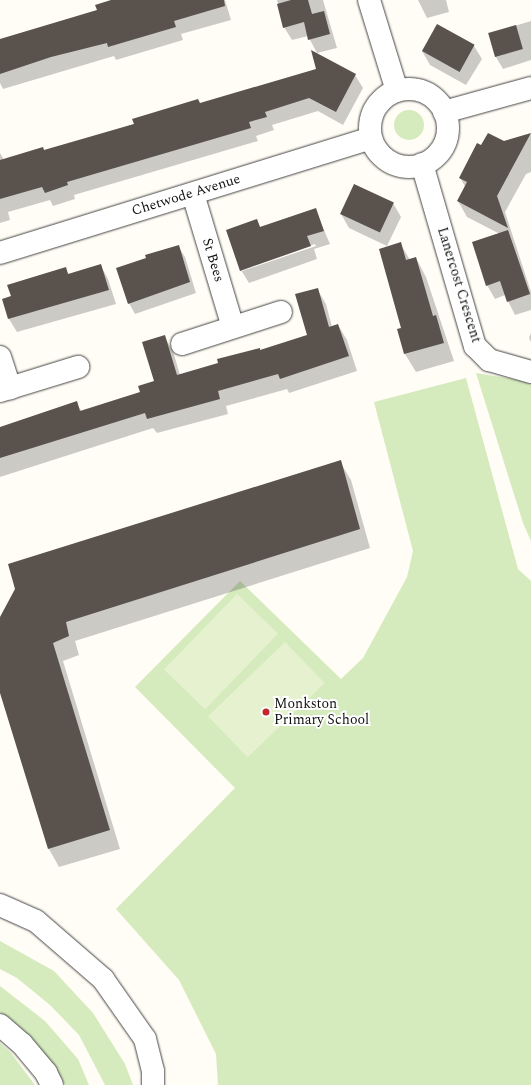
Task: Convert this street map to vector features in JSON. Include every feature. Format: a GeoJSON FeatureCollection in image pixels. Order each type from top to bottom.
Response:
{"type":"FeatureCollection","features":[{"type":"Feature","properties":{"kind":"street"},"geometry":{"type":"LineString","coordinates":[[369,0],[397,91]]}},
{"type":"Feature","properties":{"kind":"street"},"geometry":{"type":"LineString","coordinates":[[444,112],[531,88]]}},
{"type":"Feature","properties":{"kind":"street"},"geometry":{"type":"LineString","coordinates":[[408,89],[430,95],[444,112],[447,124],[446,137],[433,158],[422,164],[410,167],[397,165],[385,159],[376,149],[371,138],[372,114],[378,104],[397,91],[408,89]]}},
{"type":"Feature","properties":{"kind":"street","name":"Chetwode Avenue"},"geometry":{"type":"LineString","coordinates":[[0,253],[371,138]]}},
{"type":"Feature","properties":{"kind":"street","name":"Lanercost Crescent"},"geometry":{"type":"LineString","coordinates":[[422,164],[475,346],[489,360],[506,367],[531,372]]}},
{"type":"Feature","properties":{"kind":"street","name":"St Bees"},"geometry":{"type":"LineString","coordinates":[[193,194],[234,327]]}},
{"type":"Feature","properties":{"kind":"street"},"geometry":{"type":"LineString","coordinates":[[182,344],[281,312]]}},
{"type":"Feature","properties":{"kind":"street"},"geometry":{"type":"LineString","coordinates":[[0,357],[5,389],[78,367]]}},
{"type":"Feature","properties":{"kind":"street"},"geometry":{"type":"LineString","coordinates":[[0,905],[36,921],[103,979],[145,1038],[153,1071],[153,1085]]}},
{"type":"Feature","properties":{"kind":"street"},"geometry":{"type":"LineString","coordinates":[[0,1025],[22,1044],[46,1073],[52,1085]]}},
{"type":"Feature","properties":{"kind":"green space"},"geometry":{"type":"Polygon","coordinates":[[[409,110],[420,114],[424,125],[420,136],[409,140],[398,136],[394,125],[398,114],[409,110]]]}},
{"type":"Feature","properties":{"kind":"green space"},"geometry":{"type":"Polygon","coordinates":[[[476,373],[531,382],[531,541],[523,523],[476,373]]]}},
{"type":"Feature","properties":{"kind":"green space"},"geometry":{"type":"Polygon","coordinates":[[[466,378],[518,569],[531,581],[531,1085],[218,1085],[216,1054],[179,980],[116,909],[235,788],[135,687],[240,581],[341,679],[363,658],[407,577],[413,551],[374,402],[466,378]]]}},
{"type":"Feature","properties":{"kind":"green space"},"geometry":{"type":"Polygon","coordinates":[[[237,594],[278,634],[205,709],[164,670],[237,594]]]}},
{"type":"Feature","properties":{"kind":"green space"},"geometry":{"type":"Polygon","coordinates":[[[285,642],[325,683],[248,757],[208,716],[285,642]]]}},
{"type":"Feature","properties":{"kind":"green space"},"geometry":{"type":"Polygon","coordinates":[[[0,941],[54,971],[93,1013],[125,1064],[133,1085],[105,1085],[79,1035],[50,1005],[17,978],[0,969],[0,941]]]}},
{"type":"Feature","properties":{"kind":"green space"},"geometry":{"type":"Polygon","coordinates":[[[0,986],[45,1021],[78,1059],[89,1085],[65,1085],[36,1046],[0,1012],[0,986]]]}},
{"type":"Feature","properties":{"kind":"green space"},"geometry":{"type":"Polygon","coordinates":[[[0,1043],[11,1053],[35,1085],[0,1085],[0,1043]]]}},
{"type":"Feature","properties":{"kind":"building"},"geometry":{"type":"Polygon","coordinates":[[[111,0],[224,0],[225,6],[174,21],[176,27],[108,47],[107,43],[51,57],[0,74],[0,39],[97,10],[95,5],[111,0]]]}},
{"type":"Feature","properties":{"kind":"building"},"geometry":{"type":"Polygon","coordinates":[[[291,0],[308,0],[312,14],[324,11],[330,34],[308,40],[304,22],[283,28],[277,4],[291,0]]]}},
{"type":"Feature","properties":{"kind":"building"},"geometry":{"type":"Polygon","coordinates":[[[437,24],[475,45],[460,72],[422,51],[437,24]]]}},
{"type":"Feature","properties":{"kind":"building"},"geometry":{"type":"Polygon","coordinates":[[[516,25],[523,49],[495,57],[488,33],[516,25]]]}},
{"type":"Feature","properties":{"kind":"building"},"geometry":{"type":"Polygon","coordinates":[[[311,50],[356,74],[336,112],[309,98],[265,112],[267,117],[249,122],[251,128],[67,182],[68,185],[45,193],[42,187],[0,199],[0,160],[43,147],[44,150],[134,124],[132,119],[198,99],[200,103],[316,69],[311,50]]]}},
{"type":"Feature","properties":{"kind":"building"},"geometry":{"type":"Polygon","coordinates":[[[488,133],[504,141],[531,133],[497,196],[508,228],[457,201],[467,182],[459,178],[477,143],[481,145],[488,133]]]}},
{"type":"Feature","properties":{"kind":"building"},"geometry":{"type":"Polygon","coordinates":[[[354,184],[394,203],[380,233],[340,214],[354,184]]]}},
{"type":"Feature","properties":{"kind":"building"},"geometry":{"type":"Polygon","coordinates":[[[316,208],[324,231],[307,236],[311,246],[240,271],[226,230],[257,219],[260,227],[316,208]]]}},
{"type":"Feature","properties":{"kind":"building"},"geometry":{"type":"Polygon","coordinates":[[[508,230],[530,294],[507,302],[500,281],[486,286],[472,242],[508,230]]]}},
{"type":"Feature","properties":{"kind":"building"},"geometry":{"type":"Polygon","coordinates":[[[401,242],[406,260],[416,257],[433,316],[436,315],[444,343],[404,354],[397,329],[401,328],[379,249],[401,242]]]}},
{"type":"Feature","properties":{"kind":"building"},"geometry":{"type":"Polygon","coordinates":[[[179,245],[190,282],[128,304],[116,268],[146,258],[145,255],[179,245]]]}},
{"type":"Feature","properties":{"kind":"building"},"geometry":{"type":"Polygon","coordinates":[[[101,264],[109,290],[8,319],[2,299],[11,296],[7,285],[66,267],[68,274],[101,264]]]}},
{"type":"Feature","properties":{"kind":"building"},"geometry":{"type":"Polygon","coordinates":[[[318,288],[329,327],[338,324],[349,356],[280,379],[278,374],[218,391],[220,399],[147,419],[145,413],[0,458],[0,427],[77,401],[80,411],[140,392],[138,386],[154,381],[142,342],[165,335],[177,375],[218,363],[217,359],[260,348],[260,350],[307,335],[295,294],[318,288]]]}},
{"type":"Feature","properties":{"kind":"building"},"geometry":{"type":"Polygon","coordinates":[[[341,460],[360,529],[66,622],[69,636],[53,643],[110,830],[48,849],[0,693],[0,617],[15,589],[8,564],[341,460]]]}},
{"type":"Feature","properties":{"kind":"place","name":"Monkston Primary School"},"geometry":{"type":"Point","coordinates":[266,712]}}]}
